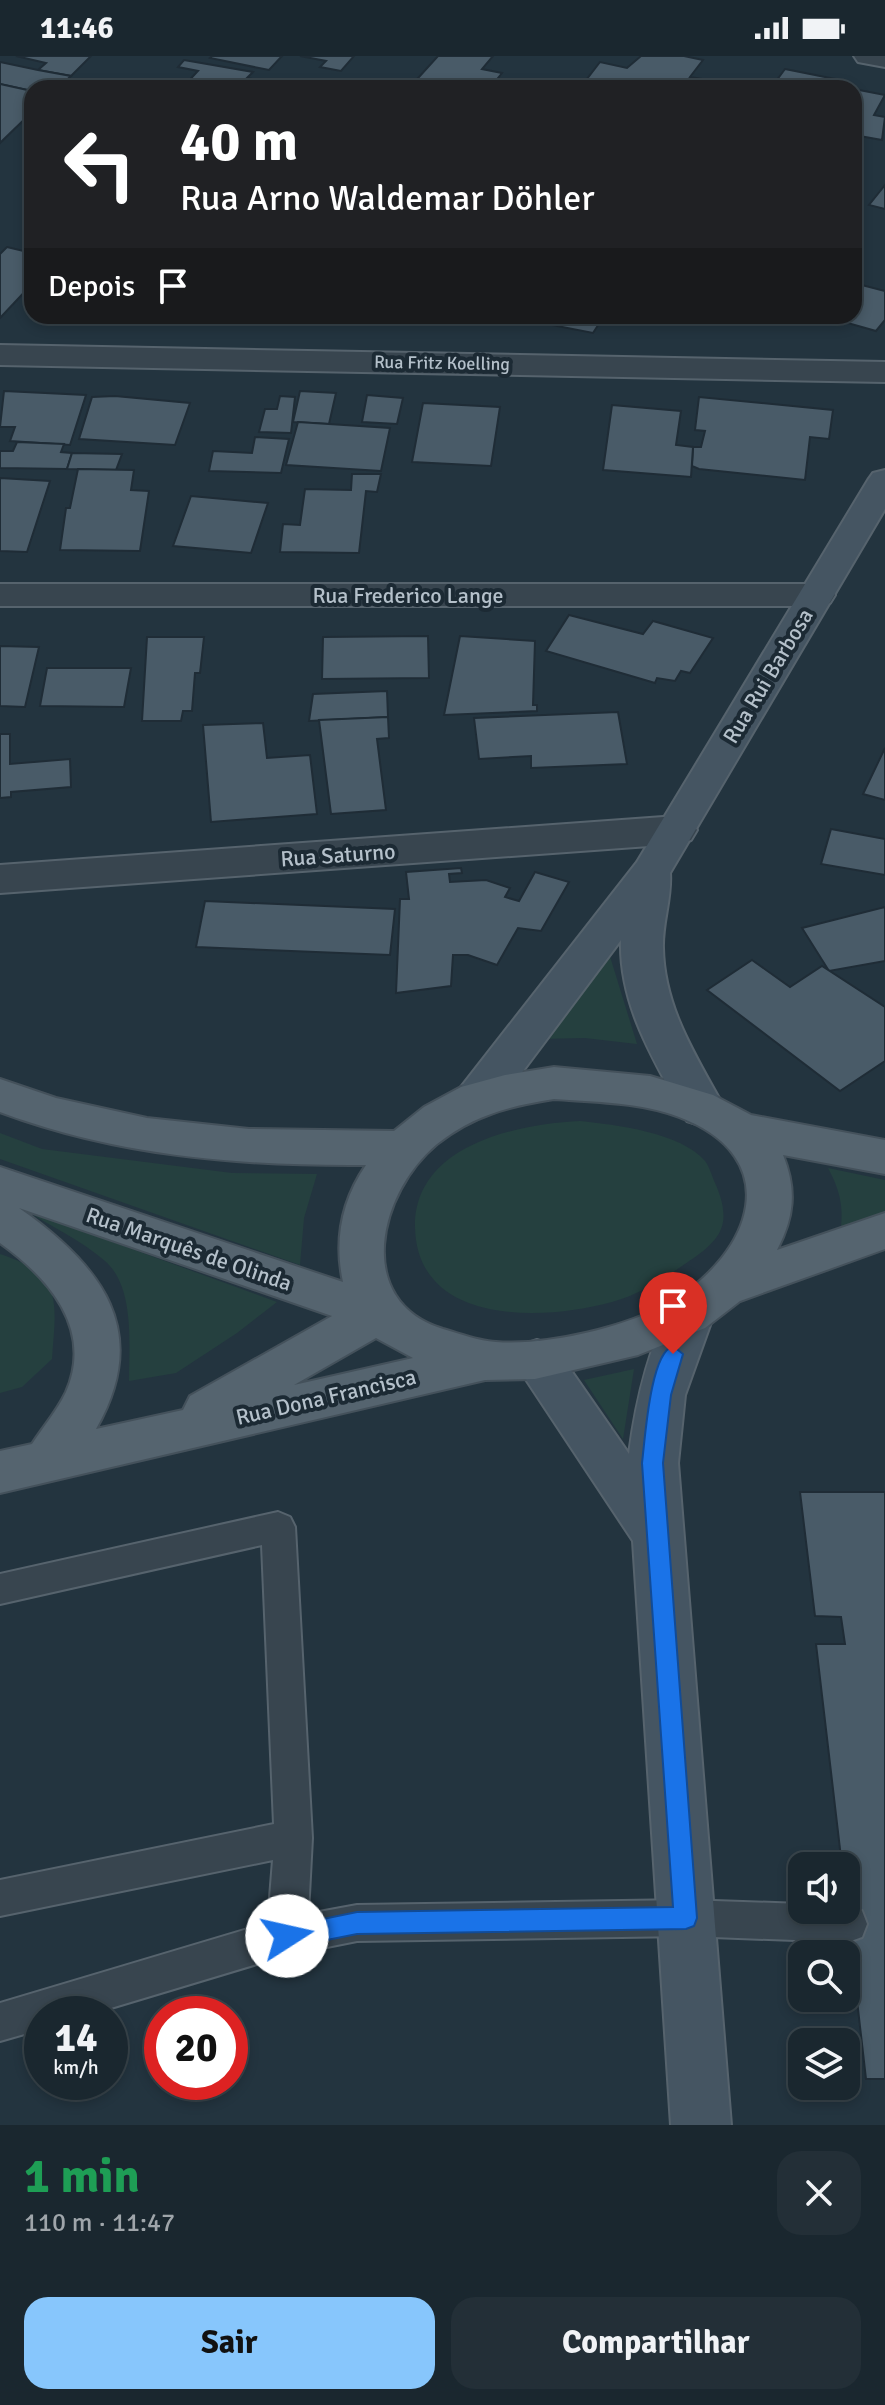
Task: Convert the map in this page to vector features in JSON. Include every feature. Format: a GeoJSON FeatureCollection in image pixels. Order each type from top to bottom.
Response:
{"type":"FeatureCollection","features":[{"type":"Feature","properties":{"kind":"main road","name":"Rua Rui Barbosa"},"geometry":{"type":"LineString","coordinates":[[477,1099],[651,872],[885,480]]}},
{"type":"Feature","properties":{"kind":"main road","name":"Rua Rui Barbosa"},"geometry":{"type":"LineString","coordinates":[[651,872],[642,947],[646,988],[658,1028],[721,1120]]}},
{"type":"Feature","properties":{"kind":"main road"},"geometry":{"type":"LineString","coordinates":[[885,1157],[721,1120],[605,1085],[554,1083],[477,1099],[439,1120],[402,1148],[377,1186],[359,1252],[364,1287],[379,1313],[422,1343],[486,1360],[537,1360],[637,1339],[708,1300],[885,1231]]}},
{"type":"Feature","properties":{"kind":"main road"},"geometry":{"type":"LineString","coordinates":[[0,1095],[84,1123],[162,1136],[277,1149],[402,1148]]}},
{"type":"Feature","properties":{"kind":"main road"},"geometry":{"type":"LineString","coordinates":[[701,2125],[653,1463],[661,1395],[708,1300],[751,1255],[769,1223],[774,1189],[765,1160],[721,1120]]}},
{"type":"Feature","properties":{"kind":"main road","name":"Rua Marquês de Olinda"},"geometry":{"type":"LineString","coordinates":[[0,1184],[379,1313]]}},
{"type":"Feature","properties":{"kind":"main road"},"geometry":{"type":"LineString","coordinates":[[0,1219],[61,1267],[84,1295],[100,1341],[92,1390],[48,1461]]}},
{"type":"Feature","properties":{"kind":"main road","name":"Rua Dona Francisca"},"geometry":{"type":"LineString","coordinates":[[166,1433],[379,1313]]}},
{"type":"Feature","properties":{"kind":"main road","name":"Rua Dona Francisca"},"geometry":{"type":"LineString","coordinates":[[0,1472],[486,1360]]}},
{"type":"Feature","properties":{"kind":"main road"},"geometry":{"type":"LineString","coordinates":[[537,1360],[658,1536]]}},
{"type":"Feature","properties":{"kind":"street"},"geometry":{"type":"LineString","coordinates":[[868,56],[885,59]]}},
{"type":"Feature","properties":{"kind":"street","name":"Rua Fritz Koelling"},"geometry":{"type":"LineString","coordinates":[[0,355],[885,372]]}},
{"type":"Feature","properties":{"kind":"street","name":"Rua Frederico Lange"},"geometry":{"type":"LineString","coordinates":[[0,595],[817,595]]}},
{"type":"Feature","properties":{"kind":"street","name":"Rua Saturno"},"geometry":{"type":"LineString","coordinates":[[0,879],[677,830]]}},
{"type":"Feature","properties":{"kind":"lane"},"geometry":{"type":"LineString","coordinates":[[0,1589],[278,1527],[293,1838],[287,1936]]}},
{"type":"Feature","properties":{"kind":"lane"},"geometry":{"type":"LineString","coordinates":[[0,1898],[293,1838]]}},
{"type":"Feature","properties":{"kind":"lane"},"geometry":{"type":"LineString","coordinates":[[0,2022],[287,1936],[357,1923],[686,1918],[788,1922]]}},
{"type":"Feature","properties":{"kind":"green space"},"geometry":{"type":"Polygon","coordinates":[[[608,950],[637,1044],[585,1038],[538,1039],[608,950]]]}},
{"type":"Feature","properties":{"kind":"green space"},"geometry":{"type":"Polygon","coordinates":[[[580,1121],[647,1132],[694,1151],[708,1166],[722,1206],[723,1224],[714,1240],[693,1259],[648,1287],[622,1299],[584,1308],[520,1313],[488,1309],[460,1299],[436,1283],[421,1259],[415,1226],[420,1198],[432,1176],[451,1158],[474,1144],[500,1134],[528,1127],[580,1121]]]}},
{"type":"Feature","properties":{"kind":"green space"},"geometry":{"type":"Polygon","coordinates":[[[0,1133],[42,1149],[232,1173],[317,1174],[304,1218],[300,1265],[0,1159],[0,1133]]]}},
{"type":"Feature","properties":{"kind":"green space"},"geometry":{"type":"Polygon","coordinates":[[[828,1168],[885,1180],[885,1218],[840,1235],[840,1201],[828,1168]]]}},
{"type":"Feature","properties":{"kind":"green space"},"geometry":{"type":"Polygon","coordinates":[[[25,1210],[277,1302],[176,1373],[129,1381],[126,1301],[115,1272],[86,1247],[25,1210]]]}},
{"type":"Feature","properties":{"kind":"green space"},"geometry":{"type":"Polygon","coordinates":[[[0,1254],[21,1262],[46,1281],[52,1293],[55,1321],[52,1359],[22,1387],[0,1393],[0,1254]]]}},
{"type":"Feature","properties":{"kind":"green space"},"geometry":{"type":"Polygon","coordinates":[[[634,1369],[623,1439],[584,1380],[634,1369]]]}},
{"type":"Feature","properties":{"kind":"building"},"geometry":{"type":"Polygon","coordinates":[[[16,56],[91,56],[71,76],[38,70],[46,63],[16,56]]]}},
{"type":"Feature","properties":{"kind":"building"},"geometry":{"type":"Polygon","coordinates":[[[282,56],[269,70],[210,58],[282,56]]]}},
{"type":"Feature","properties":{"kind":"building"},"geometry":{"type":"Polygon","coordinates":[[[300,56],[354,56],[341,71],[320,67],[326,61],[300,56]]]}},
{"type":"Feature","properties":{"kind":"building"},"geometry":{"type":"Polygon","coordinates":[[[438,56],[493,56],[482,69],[502,73],[496,80],[416,80],[438,56]]]}},
{"type":"Feature","properties":{"kind":"building"},"geometry":{"type":"Polygon","coordinates":[[[641,56],[684,56],[703,60],[690,77],[708,80],[587,79],[600,62],[627,68],[641,56]]]}},
{"type":"Feature","properties":{"kind":"building"},"geometry":{"type":"Polygon","coordinates":[[[184,60],[253,72],[247,78],[257,80],[190,80],[198,71],[178,67],[184,60]]]}},
{"type":"Feature","properties":{"kind":"building"},"geometry":{"type":"Polygon","coordinates":[[[0,62],[71,76],[67,80],[24,80],[24,89],[0,84],[0,62]]]}},
{"type":"Feature","properties":{"kind":"building"},"geometry":{"type":"Polygon","coordinates":[[[785,69],[835,79],[834,80],[777,80],[785,69]]]}},
{"type":"Feature","properties":{"kind":"building"},"geometry":{"type":"Polygon","coordinates":[[[0,84],[24,89],[24,120],[0,143],[0,84]]]}},
{"type":"Feature","properties":{"kind":"building"},"geometry":{"type":"Polygon","coordinates":[[[862,91],[885,95],[874,115],[885,117],[882,140],[862,136],[862,91]]]}},
{"type":"Feature","properties":{"kind":"building"},"geometry":{"type":"Polygon","coordinates":[[[885,185],[885,209],[869,205],[885,185]]]}},
{"type":"Feature","properties":{"kind":"building"},"geometry":{"type":"Polygon","coordinates":[[[7,247],[24,251],[24,292],[0,318],[0,254],[7,247]]]}},
{"type":"Feature","properties":{"kind":"building"},"geometry":{"type":"Polygon","coordinates":[[[862,285],[885,291],[885,320],[876,331],[851,324],[862,324],[862,285]]]}},
{"type":"Feature","properties":{"kind":"building"},"geometry":{"type":"Polygon","coordinates":[[[547,324],[599,324],[593,333],[547,324]]]}},
{"type":"Feature","properties":{"kind":"building"},"geometry":{"type":"Polygon","coordinates":[[[4,391],[86,395],[70,445],[10,441],[15,427],[0,427],[4,391]]]}},
{"type":"Feature","properties":{"kind":"building"},"geometry":{"type":"Polygon","coordinates":[[[300,391],[336,393],[329,424],[293,422],[300,391]]]}},
{"type":"Feature","properties":{"kind":"building"},"geometry":{"type":"Polygon","coordinates":[[[367,395],[403,398],[397,424],[362,422],[367,395]]]}},
{"type":"Feature","properties":{"kind":"building"},"geometry":{"type":"Polygon","coordinates":[[[115,396],[190,403],[175,445],[79,439],[92,397],[115,396]]]}},
{"type":"Feature","properties":{"kind":"building"},"geometry":{"type":"Polygon","coordinates":[[[280,396],[295,397],[291,433],[259,432],[265,409],[277,409],[280,396]]]}},
{"type":"Feature","properties":{"kind":"building"},"geometry":{"type":"Polygon","coordinates":[[[699,397],[833,410],[829,439],[810,437],[805,480],[699,469],[692,466],[693,447],[701,447],[705,431],[695,430],[699,397]]]}},
{"type":"Feature","properties":{"kind":"building"},"geometry":{"type":"Polygon","coordinates":[[[423,403],[500,407],[491,466],[412,462],[423,403]]]}},
{"type":"Feature","properties":{"kind":"building"},"geometry":{"type":"Polygon","coordinates":[[[612,405],[681,411],[676,445],[693,447],[691,477],[603,470],[612,405]]]}},
{"type":"Feature","properties":{"kind":"building"},"geometry":{"type":"Polygon","coordinates":[[[298,422],[390,428],[381,471],[286,465],[298,422]]]}},
{"type":"Feature","properties":{"kind":"building"},"geometry":{"type":"Polygon","coordinates":[[[255,437],[289,439],[281,473],[209,471],[213,451],[252,453],[255,437]]]}},
{"type":"Feature","properties":{"kind":"building"},"geometry":{"type":"Polygon","coordinates":[[[17,442],[64,444],[61,452],[72,453],[67,469],[0,468],[0,451],[13,451],[17,442]]]}},
{"type":"Feature","properties":{"kind":"building"},"geometry":{"type":"Polygon","coordinates":[[[72,453],[122,454],[116,470],[67,469],[72,453]]]}},
{"type":"Feature","properties":{"kind":"building"},"geometry":{"type":"Polygon","coordinates":[[[78,469],[134,470],[131,490],[149,491],[140,551],[60,550],[66,508],[70,508],[78,469]]]}},
{"type":"Feature","properties":{"kind":"building"},"geometry":{"type":"Polygon","coordinates":[[[352,474],[381,474],[377,492],[366,491],[359,553],[280,552],[283,524],[300,525],[305,489],[351,490],[352,474]]]}},
{"type":"Feature","properties":{"kind":"building"},"geometry":{"type":"Polygon","coordinates":[[[0,478],[50,481],[27,552],[0,551],[0,478]]]}},
{"type":"Feature","properties":{"kind":"building"},"geometry":{"type":"Polygon","coordinates":[[[191,496],[268,503],[251,553],[173,546],[191,496]]]}},
{"type":"Feature","properties":{"kind":"building"},"geometry":{"type":"Polygon","coordinates":[[[569,615],[643,634],[653,621],[713,638],[690,673],[681,671],[675,681],[657,678],[655,683],[546,651],[569,615]]]}},
{"type":"Feature","properties":{"kind":"building"},"geometry":{"type":"Polygon","coordinates":[[[428,636],[429,678],[322,679],[323,637],[428,636]]]}},
{"type":"Feature","properties":{"kind":"building"},"geometry":{"type":"Polygon","coordinates":[[[460,636],[535,641],[533,705],[537,705],[537,711],[444,715],[460,636]]]}},
{"type":"Feature","properties":{"kind":"building"},"geometry":{"type":"Polygon","coordinates":[[[147,637],[204,637],[200,673],[195,673],[192,711],[183,711],[181,721],[142,721],[147,637]]]}},
{"type":"Feature","properties":{"kind":"building"},"geometry":{"type":"Polygon","coordinates":[[[0,646],[39,647],[25,707],[0,706],[0,646]]]}},
{"type":"Feature","properties":{"kind":"building"},"geometry":{"type":"Polygon","coordinates":[[[47,668],[131,668],[124,707],[40,706],[47,668]]]}},
{"type":"Feature","properties":{"kind":"building"},"geometry":{"type":"Polygon","coordinates":[[[387,691],[388,717],[309,721],[313,694],[387,691]]]}},
{"type":"Feature","properties":{"kind":"building"},"geometry":{"type":"Polygon","coordinates":[[[618,712],[627,764],[531,768],[531,756],[479,759],[474,718],[618,712]]]}},
{"type":"Feature","properties":{"kind":"building"},"geometry":{"type":"Polygon","coordinates":[[[388,717],[389,738],[377,739],[386,810],[331,814],[319,720],[388,717]]]}},
{"type":"Feature","properties":{"kind":"building"},"geometry":{"type":"Polygon","coordinates":[[[263,723],[267,758],[310,755],[317,814],[211,822],[203,725],[263,723]]]}},
{"type":"Feature","properties":{"kind":"building"},"geometry":{"type":"Polygon","coordinates":[[[0,734],[10,734],[10,764],[70,759],[71,787],[11,792],[11,797],[0,798],[0,734]]]}},
{"type":"Feature","properties":{"kind":"building"},"geometry":{"type":"Polygon","coordinates":[[[885,748],[885,800],[863,794],[885,748]]]}},
{"type":"Feature","properties":{"kind":"building"},"geometry":{"type":"Polygon","coordinates":[[[831,829],[885,839],[885,875],[821,864],[831,829]]]}},
{"type":"Feature","properties":{"kind":"building"},"geometry":{"type":"Polygon","coordinates":[[[461,868],[462,873],[449,874],[450,882],[486,880],[510,888],[505,897],[519,901],[535,872],[569,882],[541,931],[518,928],[497,965],[468,955],[453,955],[451,986],[396,993],[400,899],[409,899],[406,872],[461,868]]]}},
{"type":"Feature","properties":{"kind":"building"},"geometry":{"type":"Polygon","coordinates":[[[205,901],[395,909],[390,955],[196,947],[205,901]]]}},
{"type":"Feature","properties":{"kind":"building"},"geometry":{"type":"Polygon","coordinates":[[[885,907],[885,961],[829,971],[802,928],[885,907]]]}},
{"type":"Feature","properties":{"kind":"building"},"geometry":{"type":"Polygon","coordinates":[[[752,960],[790,987],[822,966],[885,1007],[885,1061],[840,1091],[707,990],[752,960]]]}},
{"type":"Feature","properties":{"kind":"building"},"geometry":{"type":"Polygon","coordinates":[[[800,1492],[885,1492],[885,2079],[866,2079],[858,2012],[860,1940],[850,1940],[848,1924],[860,1924],[860,1852],[840,1852],[816,1644],[845,1644],[841,1617],[815,1616],[800,1492]]]}},
{"type":"Feature","properties":{"kind":"route"},"geometry":{"type":"LineString","coordinates":[[287,1936],[357,1923],[686,1918],[653,1463],[661,1395],[673,1354]]}}]}
